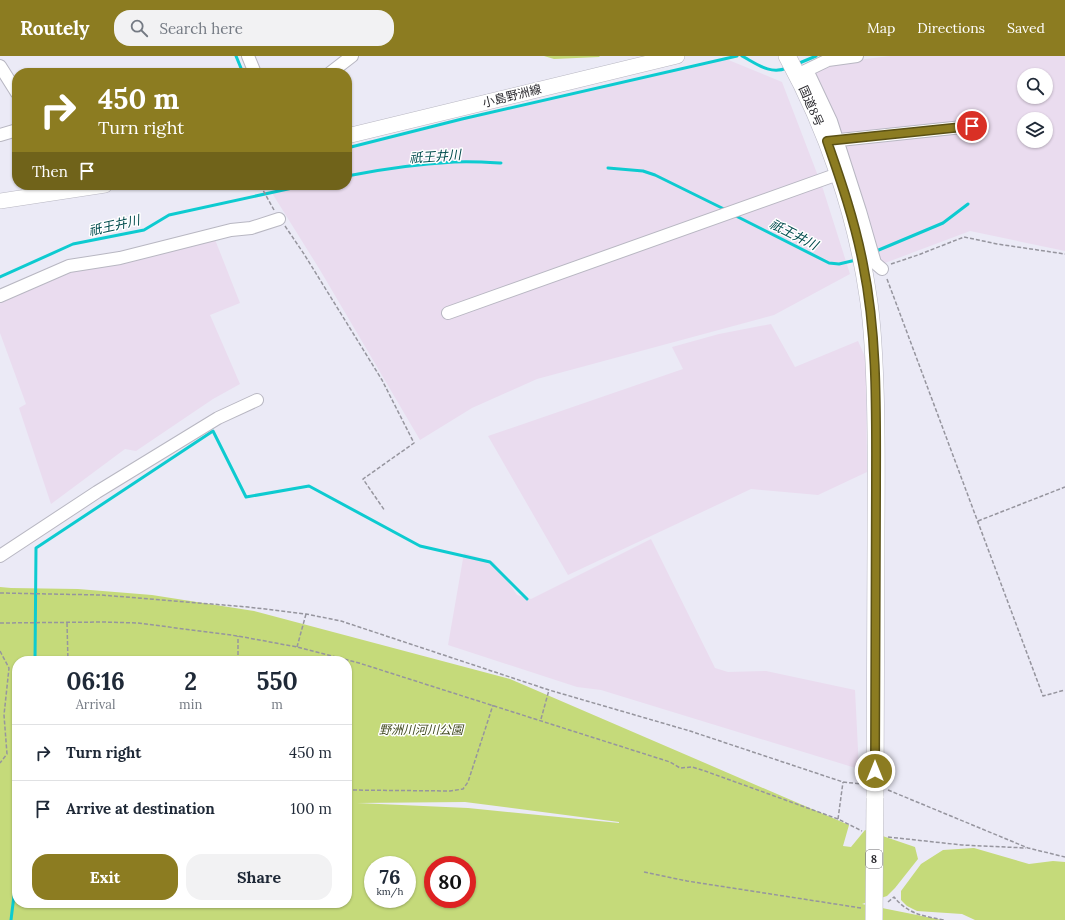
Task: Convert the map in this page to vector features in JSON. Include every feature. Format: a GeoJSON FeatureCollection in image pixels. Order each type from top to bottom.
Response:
{"type":"FeatureCollection","features":[{"type":"Feature","properties":{"kind":"highway","name":"国道8号"},"geometry":{"type":"LineString","coordinates":[[787,56],[802,72],[832,140],[838,174],[855,230],[863,264],[869,298],[874,349],[876,415],[875,792],[871,914]]}},
{"type":"Feature","properties":{"kind":"main road","name":"小島野洲線"},"geometry":{"type":"LineString","coordinates":[[352,135],[677,56]]}},
{"type":"Feature","properties":{"kind":"main road"},"geometry":{"type":"LineString","coordinates":[[0,201],[72,190]]}},
{"type":"Feature","properties":{"kind":"street"},"geometry":{"type":"LineString","coordinates":[[248,56],[253,68]]}},
{"type":"Feature","properties":{"kind":"street"},"geometry":{"type":"LineString","coordinates":[[336,68],[352,56]]}},
{"type":"Feature","properties":{"kind":"street"},"geometry":{"type":"LineString","coordinates":[[802,72],[828,60],[857,56]]}},
{"type":"Feature","properties":{"kind":"street"},"geometry":{"type":"LineString","coordinates":[[0,66],[12,85]]}},
{"type":"Feature","properties":{"kind":"street"},"geometry":{"type":"LineString","coordinates":[[882,269],[875,263],[860,210],[832,140],[972,126]]}},
{"type":"Feature","properties":{"kind":"street"},"geometry":{"type":"LineString","coordinates":[[0,135],[12,131]]}},
{"type":"Feature","properties":{"kind":"street"},"geometry":{"type":"LineString","coordinates":[[448,314],[838,174]]}},
{"type":"Feature","properties":{"kind":"street"},"geometry":{"type":"LineString","coordinates":[[0,296],[69,266],[120,258],[231,230],[252,228],[279,219]]}},
{"type":"Feature","properties":{"kind":"street"},"geometry":{"type":"LineString","coordinates":[[0,556],[97,492],[218,418],[257,400]]}},
{"type":"Feature","properties":{"kind":"path"},"geometry":{"type":"LineString","coordinates":[[263,190],[279,219],[304,254],[382,380],[414,443],[363,479],[386,511]]}},
{"type":"Feature","properties":{"kind":"path"},"geometry":{"type":"LineString","coordinates":[[1065,254],[997,244],[964,237],[918,256],[885,266],[882,269],[1043,696],[1065,690]]}},
{"type":"Feature","properties":{"kind":"path"},"geometry":{"type":"LineString","coordinates":[[978,521],[1065,487]]}},
{"type":"Feature","properties":{"kind":"path"},"geometry":{"type":"LineString","coordinates":[[0,593],[101,595],[248,607],[306,614],[341,621],[549,690],[690,732],[875,792],[893,791],[1028,848],[1065,857]]}},
{"type":"Feature","properties":{"kind":"path"},"geometry":{"type":"LineString","coordinates":[[297,647],[306,614]]}},
{"type":"Feature","properties":{"kind":"path"},"geometry":{"type":"LineString","coordinates":[[0,623],[138,623],[238,636],[297,647],[332,656]]}},
{"type":"Feature","properties":{"kind":"path"},"geometry":{"type":"LineString","coordinates":[[67,623],[68,656]]}},
{"type":"Feature","properties":{"kind":"path"},"geometry":{"type":"LineString","coordinates":[[238,636],[238,656]]}},
{"type":"Feature","properties":{"kind":"path"},"geometry":{"type":"LineString","coordinates":[[0,650],[9,668],[4,715],[6,754],[0,762]]}},
{"type":"Feature","properties":{"kind":"path"},"geometry":{"type":"LineString","coordinates":[[352,661],[670,762],[680,768],[692,767],[705,771],[838,819],[864,832]]}},
{"type":"Feature","properties":{"kind":"path"},"geometry":{"type":"LineString","coordinates":[[541,720],[549,690]]}},
{"type":"Feature","properties":{"kind":"path"},"geometry":{"type":"LineString","coordinates":[[352,790],[450,791],[463,789],[468,782],[493,705]]}},
{"type":"Feature","properties":{"kind":"path"},"geometry":{"type":"LineString","coordinates":[[838,819],[843,782]]}},
{"type":"Feature","properties":{"kind":"path"},"geometry":{"type":"LineString","coordinates":[[886,837],[962,845],[1028,848]]}},
{"type":"Feature","properties":{"kind":"path"},"geometry":{"type":"LineString","coordinates":[[644,872],[687,881],[860,908],[871,914]]}},
{"type":"Feature","properties":{"kind":"path"},"geometry":{"type":"LineString","coordinates":[[887,902],[894,897],[900,905],[908,910],[944,920]]}},
{"type":"Feature","properties":{"kind":"shaded area"},"geometry":{"type":"Polygon","coordinates":[[[890,56],[1065,56],[1065,251],[970,231],[885,263],[877,260],[810,72],[833,63],[890,56]]]}},
{"type":"Feature","properties":{"kind":"shaded area"},"geometry":{"type":"Polygon","coordinates":[[[726,59],[782,82],[823,189],[850,274],[774,315],[537,379],[472,408],[420,440],[320,270],[270,190],[352,190],[352,148],[471,118],[726,59]]]}},
{"type":"Feature","properties":{"kind":"shaded area"},"geometry":{"type":"Polygon","coordinates":[[[214,237],[240,303],[210,315],[240,384],[213,399],[136,451],[125,449],[51,504],[19,408],[26,404],[0,333],[0,301],[87,266],[214,237]]]}},
{"type":"Feature","properties":{"kind":"shaded area"},"geometry":{"type":"Polygon","coordinates":[[[771,324],[795,367],[858,341],[866,359],[867,472],[818,495],[751,489],[568,575],[488,436],[683,369],[672,347],[719,334],[771,324]]]}},
{"type":"Feature","properties":{"kind":"shaded area"},"geometry":{"type":"Polygon","coordinates":[[[651,539],[715,668],[728,672],[766,671],[855,690],[859,769],[601,690],[577,687],[448,645],[464,553],[494,562],[517,595],[531,599],[651,539]]]}},
{"type":"Feature","properties":{"kind":"green space"},"geometry":{"type":"Polygon","coordinates":[[[544,56],[600,56],[554,59],[544,56]]]}},
{"type":"Feature","properties":{"kind":"green space","name":"野洲川河川公園"},"geometry":{"type":"Polygon","coordinates":[[[0,587],[78,589],[152,595],[254,611],[510,679],[849,825],[843,846],[851,847],[865,830],[915,847],[918,859],[895,888],[887,896],[862,904],[942,920],[0,920],[0,587]],[[465,802],[357,803],[468,808],[619,822],[465,802]]]}},
{"type":"Feature","properties":{"kind":"green space"},"geometry":{"type":"Polygon","coordinates":[[[974,848],[1029,864],[1053,861],[1065,862],[1065,920],[975,920],[962,914],[917,911],[907,906],[901,900],[901,891],[921,864],[943,850],[974,848]]]}},
{"type":"Feature","properties":{"kind":"waterway"},"geometry":{"type":"LineString","coordinates":[[236,56],[241,68]]}},
{"type":"Feature","properties":{"kind":"waterway"},"geometry":{"type":"LineString","coordinates":[[352,147],[462,119],[737,56]]}},
{"type":"Feature","properties":{"kind":"waterway"},"geometry":{"type":"LineString","coordinates":[[742,56],[764,68],[775,70],[787,68]]}},
{"type":"Feature","properties":{"kind":"waterway"},"geometry":{"type":"LineString","coordinates":[[797,64],[816,56]]}},
{"type":"Feature","properties":{"kind":"waterway","name":"祇王井川"},"geometry":{"type":"LineString","coordinates":[[352,175],[400,167],[441,163],[501,163]]}},
{"type":"Feature","properties":{"kind":"waterway","name":"祇王井川"},"geometry":{"type":"LineString","coordinates":[[608,168],[643,171],[655,175],[726,210]]}},
{"type":"Feature","properties":{"kind":"waterway","name":"祇王井川"},"geometry":{"type":"LineString","coordinates":[[0,277],[73,244],[144,230],[169,215],[283,190]]}},
{"type":"Feature","properties":{"kind":"waterway","name":"祇王井川"},"geometry":{"type":"LineString","coordinates":[[874,252],[943,223],[968,204]]}},
{"type":"Feature","properties":{"kind":"waterway","name":"祇王井川"},"geometry":{"type":"LineString","coordinates":[[734,215],[829,263],[839,264],[856,260]]}},
{"type":"Feature","properties":{"kind":"waterway"},"geometry":{"type":"LineString","coordinates":[[35,656],[36,548],[213,431],[246,497],[309,486],[420,546],[490,562],[527,599]]}},
{"type":"Feature","properties":{"kind":"waterway"},"geometry":{"type":"LineString","coordinates":[[11,920],[12,908]]}},
{"type":"Feature","properties":{"kind":"route"},"geometry":{"type":"LineString","coordinates":[[875,771],[876,415],[874,349],[869,298],[863,264],[855,230],[827,141],[972,126]]}}]}
